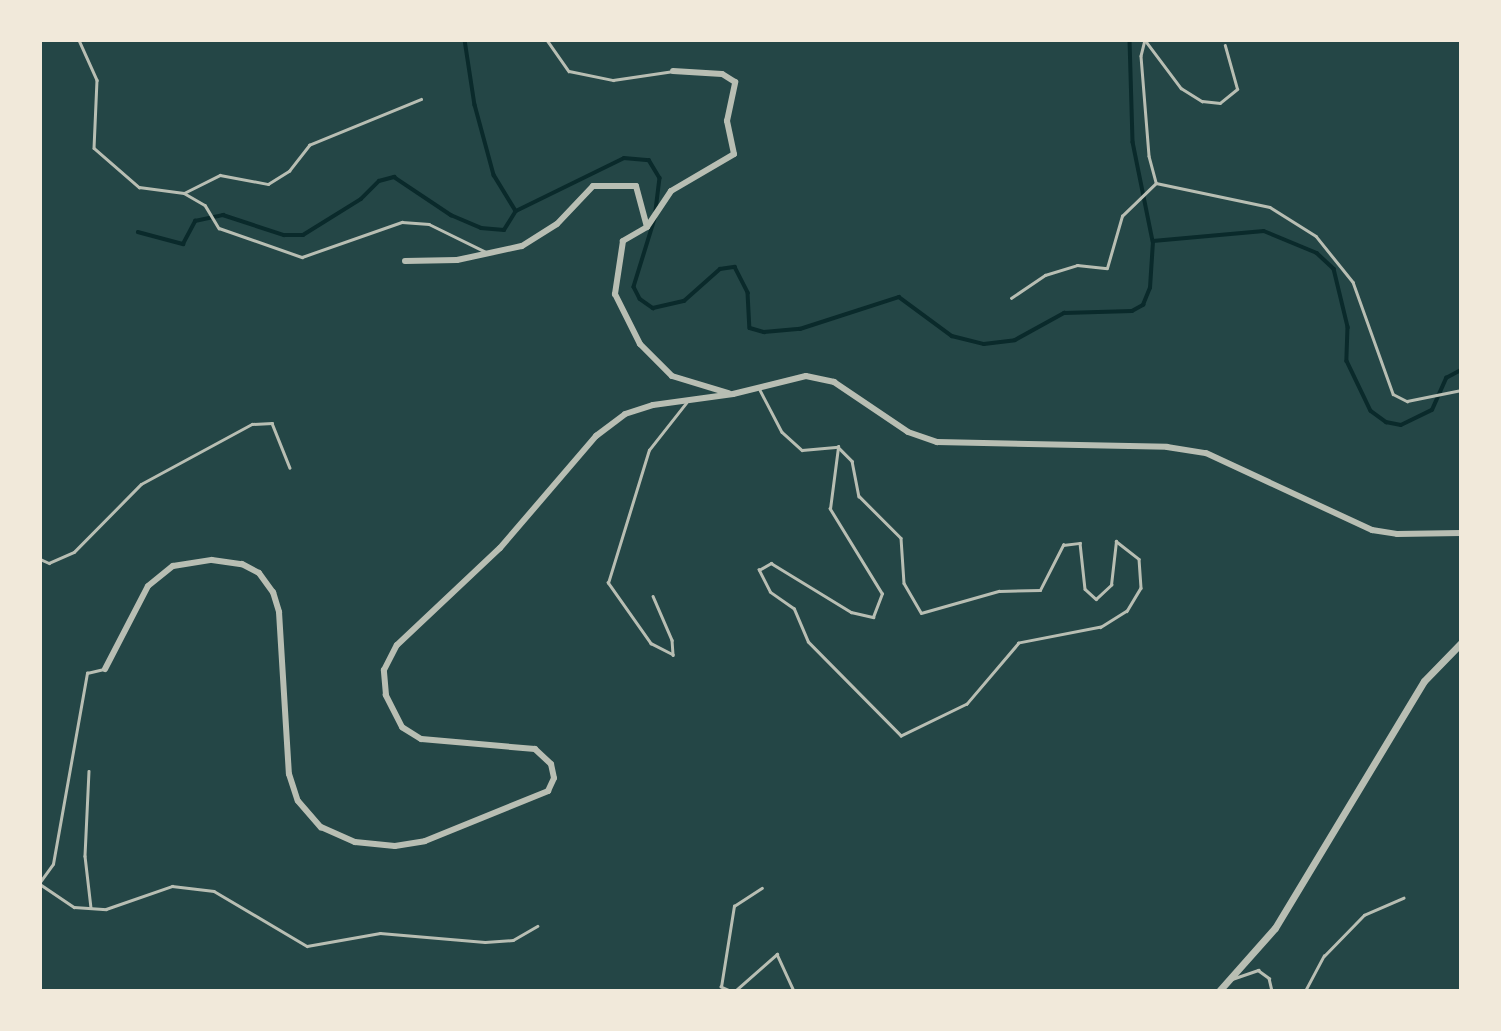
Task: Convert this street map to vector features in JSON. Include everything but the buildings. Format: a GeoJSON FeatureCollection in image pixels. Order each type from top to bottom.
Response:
{"type":"FeatureCollection","features":[{"type":"Feature","properties":{"kind":"street"},"geometry":{"type":"LineString","coordinates":[[673,71],[722,74],[736,82],[727,121],[734,154],[671,191],[647,227],[623,241],[615,293],[640,344],[672,376],[733,394]]}},
{"type":"Feature","properties":{"kind":"street"},"geometry":{"type":"LineString","coordinates":[[405,261],[457,260],[522,246],[557,224],[593,186],[636,186],[647,227]]}},
{"type":"Feature","properties":{"kind":"street"},"geometry":{"type":"LineString","coordinates":[[105,668],[148,586],[173,566],[212,560],[242,564],[259,573],[276,602],[289,774],[298,801],[321,827],[355,842],[395,846],[425,841],[548,791],[554,778],[551,764],[535,749],[421,739],[402,727],[386,695],[384,670],[397,645],[499,548],[596,436],[625,414],[688,400],[733,394],[806,376],[834,382],[908,432],[937,442],[1167,447],[1206,453],[1372,530],[1396,534],[1461,533]]}},
{"type":"Feature","properties":{"kind":"street"},"geometry":{"type":"LineString","coordinates":[[1219,991],[1275,928],[1424,681],[1461,643]]}},
{"type":"Feature","properties":{"kind":"lane"},"geometry":{"type":"LineString","coordinates":[[79,40],[97,80],[94,148],[139,187],[184,193],[207,210],[216,225],[259,245],[302,257],[402,222],[429,224],[488,253]]}},
{"type":"Feature","properties":{"kind":"lane"},"geometry":{"type":"LineString","coordinates":[[547,40],[569,71],[613,80],[673,71]]}},
{"type":"Feature","properties":{"kind":"lane"},"geometry":{"type":"LineString","coordinates":[[1145,40],[1181,88],[1202,101],[1220,103],[1237,89],[1225,46]]}},
{"type":"Feature","properties":{"kind":"lane"},"geometry":{"type":"LineString","coordinates":[[1145,40],[1142,69],[1149,156],[1156,183]]}},
{"type":"Feature","properties":{"kind":"lane"},"geometry":{"type":"LineString","coordinates":[[184,193],[220,175],[268,184],[289,171],[309,145],[421,99]]}},
{"type":"Feature","properties":{"kind":"lane"},"geometry":{"type":"LineString","coordinates":[[1011,298],[1045,275],[1067,269],[1107,268],[1122,216],[1156,183]]}},
{"type":"Feature","properties":{"kind":"lane"},"geometry":{"type":"LineString","coordinates":[[1156,183],[1270,207],[1316,236],[1353,282],[1393,394],[1407,401],[1461,390]]}},
{"type":"Feature","properties":{"kind":"lane"},"geometry":{"type":"LineString","coordinates":[[759,387],[782,432],[802,450],[838,447],[852,461],[859,496],[901,538],[904,583],[921,613],[999,591],[1040,590],[1063,545],[1080,543],[1085,589],[1096,599],[1111,585],[1116,541],[1139,559],[1141,588],[1127,611],[1101,627],[1019,643],[967,704],[901,736],[808,642],[794,609],[770,592],[759,570],[771,563],[851,612],[873,617],[882,594],[830,509],[838,447]]}},
{"type":"Feature","properties":{"kind":"lane"},"geometry":{"type":"LineString","coordinates":[[653,596],[672,640],[673,655],[651,644],[608,583],[649,450],[688,400]]}},
{"type":"Feature","properties":{"kind":"lane"},"geometry":{"type":"LineString","coordinates":[[40,559],[49,563],[74,552],[141,484],[252,424],[272,423],[290,468]]}},
{"type":"Feature","properties":{"kind":"lane"},"geometry":{"type":"LineString","coordinates":[[40,436],[40,478]]}},
{"type":"Feature","properties":{"kind":"lane"},"geometry":{"type":"LineString","coordinates":[[105,668],[87,673],[53,864],[40,883],[74,907],[106,909],[172,886],[214,891],[307,946],[380,933],[485,942],[513,940],[537,926]]}},
{"type":"Feature","properties":{"kind":"lane"},"geometry":{"type":"LineString","coordinates":[[89,771],[85,856],[92,908]]}},
{"type":"Feature","properties":{"kind":"lane"},"geometry":{"type":"LineString","coordinates":[[730,991],[721,987],[734,906],[762,888]]}},
{"type":"Feature","properties":{"kind":"lane"},"geometry":{"type":"LineString","coordinates":[[1305,991],[1324,956],[1364,915],[1403,898]]}},
{"type":"Feature","properties":{"kind":"lane"},"geometry":{"type":"LineString","coordinates":[[735,991],[777,954],[794,991]]}},
{"type":"Feature","properties":{"kind":"lane"},"geometry":{"type":"LineString","coordinates":[[1225,982],[1258,970],[1269,978],[1272,991]]}},
{"type":"Feature","properties":{"kind":"shaded area"},"geometry":{"type":"Polygon","coordinates":[[[40,40],[1461,40],[1461,991],[40,991],[40,40]]]}},
{"type":"Feature","properties":{"kind":"waterway"},"geometry":{"type":"LineString","coordinates":[[465,40],[475,105],[494,175],[516,211],[624,158],[649,160],[660,178],[656,211]]}},
{"type":"Feature","properties":{"kind":"waterway"},"geometry":{"type":"LineString","coordinates":[[1130,40],[1133,142],[1153,241]]}},
{"type":"Feature","properties":{"kind":"waterway"},"geometry":{"type":"LineString","coordinates":[[138,232],[183,244],[195,221],[223,215],[284,235],[303,235],[361,199],[379,181],[394,177],[451,215],[481,228],[504,230],[516,211]]}},
{"type":"Feature","properties":{"kind":"waterway"},"geometry":{"type":"LineString","coordinates":[[655,219],[634,287],[640,299],[653,308],[684,301],[720,269],[735,267],[748,293],[750,328],[764,332],[800,329],[899,297],[952,336],[984,344],[1015,340],[1064,313],[1132,311],[1143,305],[1150,288],[1153,241],[1264,231],[1317,253],[1334,269],[1348,327],[1347,361],[1371,411],[1386,422],[1401,425],[1432,410],[1446,378],[1461,370]]}}]}
